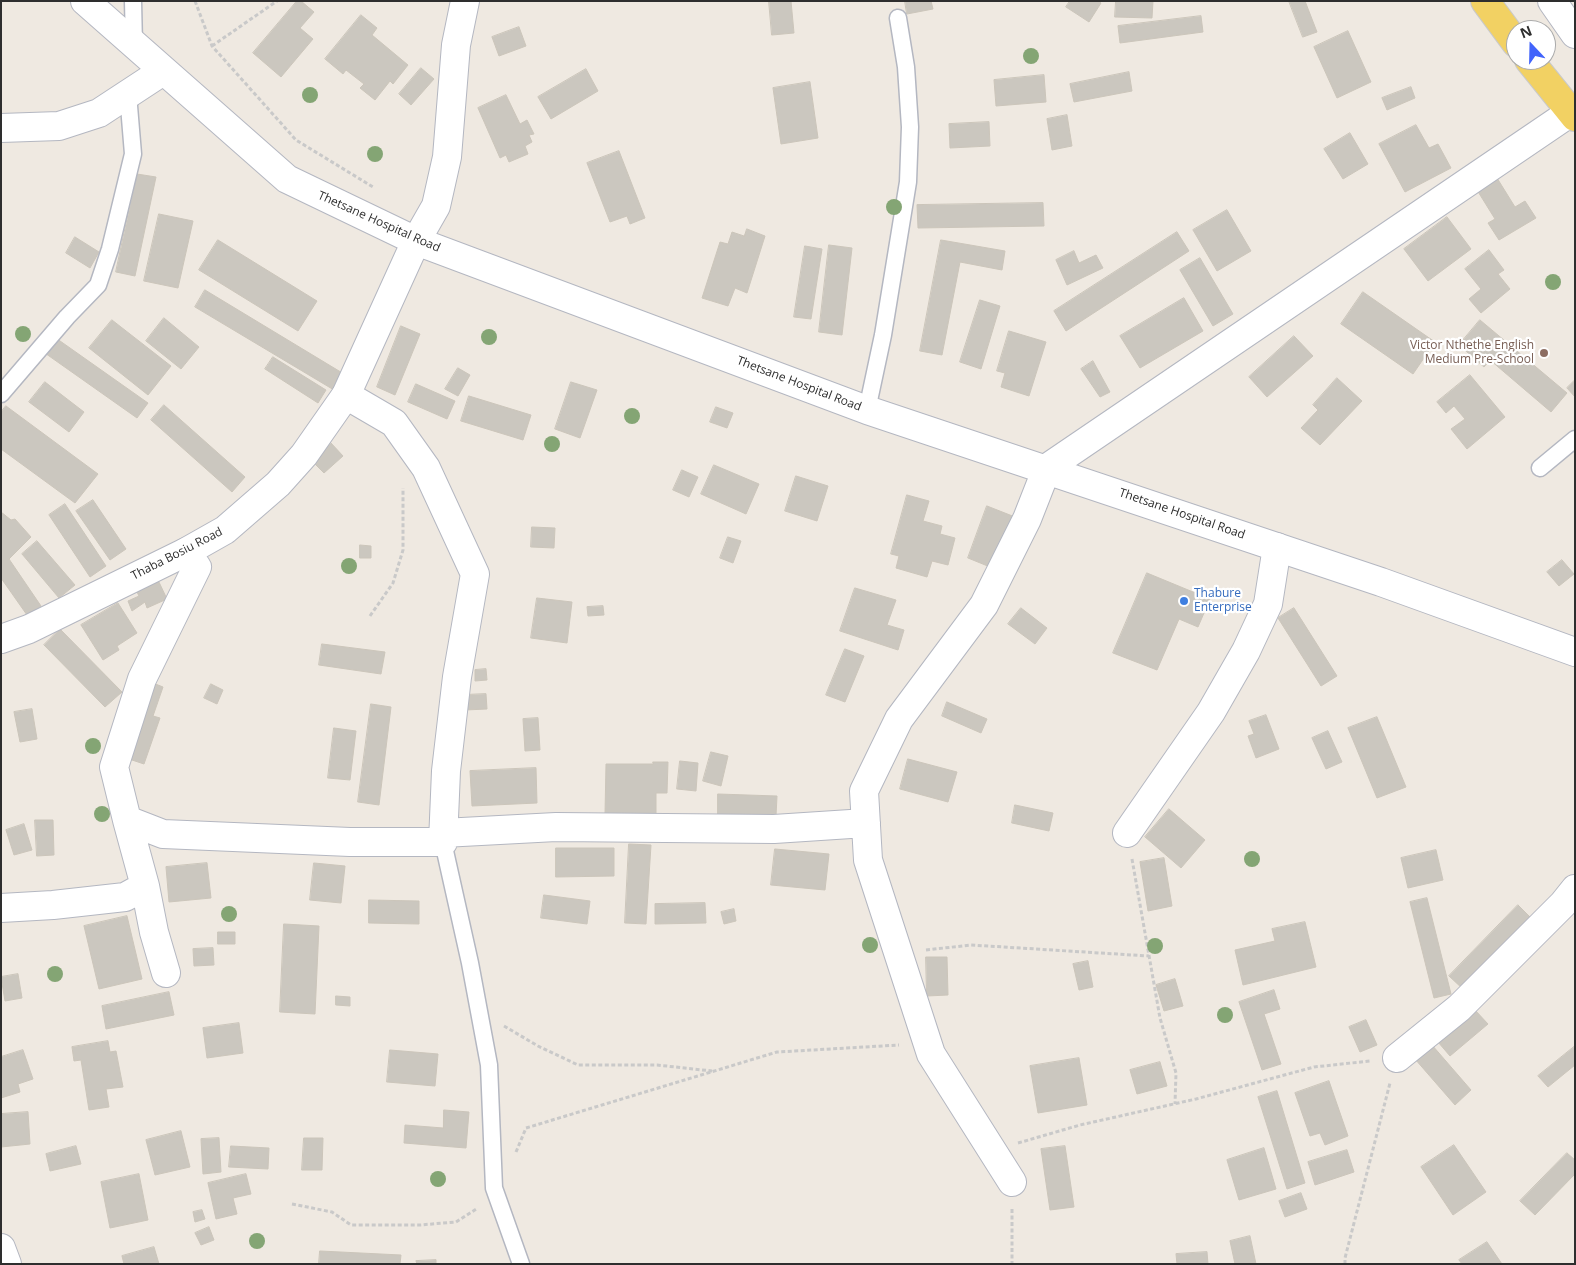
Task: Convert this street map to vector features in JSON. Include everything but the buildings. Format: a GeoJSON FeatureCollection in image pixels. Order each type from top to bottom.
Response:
{"type":"FeatureCollection","features":[{"type":"Feature","properties":{"kind":"main road"},"geometry":{"type":"LineString","coordinates":[[1485,1],[1506,29]]}},
{"type":"Feature","properties":{"kind":"main road"},"geometry":{"type":"LineString","coordinates":[[1536,70],[1573,114]]}},
{"type":"Feature","properties":{"kind":"street","name":"Thetsane Hospital Road"},"geometry":{"type":"LineString","coordinates":[[85,1],[287,179],[416,240],[866,410],[1277,546],[1575,652]]}},
{"type":"Feature","properties":{"kind":"street","name":"Thaba Bosiu Road"},"geometry":{"type":"LineString","coordinates":[[1,639],[29,629],[186,552],[225,530],[278,484],[304,455],[346,395],[416,240],[436,206],[448,157],[456,45],[465,1]]}},
{"type":"Feature","properties":{"kind":"street"},"geometry":{"type":"LineString","coordinates":[[1552,1],[1575,34]]}},
{"type":"Feature","properties":{"kind":"street"},"geometry":{"type":"LineString","coordinates":[[1,128],[59,126],[99,113],[163,71]]}},
{"type":"Feature","properties":{"kind":"street"},"geometry":{"type":"LineString","coordinates":[[1012,1182],[931,1054],[868,860],[864,791],[899,719],[984,605],[1027,519],[1046,468],[1573,114]]}},
{"type":"Feature","properties":{"kind":"street"},"geometry":{"type":"LineString","coordinates":[[346,395],[394,423],[426,468],[475,574],[457,676],[446,771],[443,838]]}},
{"type":"Feature","properties":{"kind":"street"},"geometry":{"type":"LineString","coordinates":[[1128,834],[1210,712],[1246,651],[1268,604],[1277,546]]}},
{"type":"Feature","properties":{"kind":"street"},"geometry":{"type":"LineString","coordinates":[[166,973],[114,767],[142,679],[197,567],[186,552]]}},
{"type":"Feature","properties":{"kind":"street"},"geometry":{"type":"LineString","coordinates":[[127,820],[163,834],[350,842],[443,838],[556,827],[774,829],[866,823]]}},
{"type":"Feature","properties":{"kind":"street"},"geometry":{"type":"LineString","coordinates":[[1,908],[52,905],[125,896],[144,886]]}},
{"type":"Feature","properties":{"kind":"street"},"geometry":{"type":"LineString","coordinates":[[1397,1058],[1459,1008],[1563,904],[1575,889]]}},
{"type":"Feature","properties":{"kind":"street"},"geometry":{"type":"LineString","coordinates":[[1,1248],[6,1264]]}},
{"type":"Feature","properties":{"kind":"lane"},"geometry":{"type":"LineString","coordinates":[[133,1],[134,46]]}},
{"type":"Feature","properties":{"kind":"lane"},"geometry":{"type":"LineString","coordinates":[[866,410],[883,335],[908,182],[909,118],[906,66],[898,18]]}},
{"type":"Feature","properties":{"kind":"lane"},"geometry":{"type":"LineString","coordinates":[[1,394],[55,331],[98,285],[110,249],[134,154],[128,94]]}},
{"type":"Feature","properties":{"kind":"lane"},"geometry":{"type":"LineString","coordinates":[[1540,468],[1575,439]]}},
{"type":"Feature","properties":{"kind":"lane"},"geometry":{"type":"LineString","coordinates":[[443,838],[489,1064],[494,1188],[521,1264]]}},
{"type":"Feature","properties":{"kind":"path"},"geometry":{"type":"LineString","coordinates":[[195,1],[212,46],[296,140],[375,188]]}},
{"type":"Feature","properties":{"kind":"path"},"geometry":{"type":"LineString","coordinates":[[212,46],[277,1]]}},
{"type":"Feature","properties":{"kind":"path"},"geometry":{"type":"LineString","coordinates":[[370,616],[393,583],[403,550],[404,482]]}},
{"type":"Feature","properties":{"kind":"path"},"geometry":{"type":"LineString","coordinates":[[1128,834],[1160,1018],[1176,1073],[1175,1104]]}},
{"type":"Feature","properties":{"kind":"path"},"geometry":{"type":"LineString","coordinates":[[898,953],[971,945],[1149,956]]}},
{"type":"Feature","properties":{"kind":"path"},"geometry":{"type":"LineString","coordinates":[[479,1010],[538,1046],[578,1065],[657,1065],[715,1071]]}},
{"type":"Feature","properties":{"kind":"path"},"geometry":{"type":"LineString","coordinates":[[292,1204],[332,1212],[351,1226],[420,1225],[456,1222],[485,1204],[512,1162],[526,1128],[778,1052],[894,1044],[931,1054]]}},
{"type":"Feature","properties":{"kind":"path"},"geometry":{"type":"LineString","coordinates":[[991,1150],[1080,1125],[1175,1104],[1314,1067],[1397,1058],[1345,1264]]}},
{"type":"Feature","properties":{"kind":"path"},"geometry":{"type":"LineString","coordinates":[[1012,1182],[1012,1264]]}},
{"type":"Feature","properties":{"kind":"place","name":"Victor Nthethe English Medium Pre-School"},"geometry":{"type":"Point","coordinates":[1544,353]}},
{"type":"Feature","properties":{"kind":"place","name":"Thabure Enterprise"},"geometry":{"type":"Point","coordinates":[1184,601]}}]}
